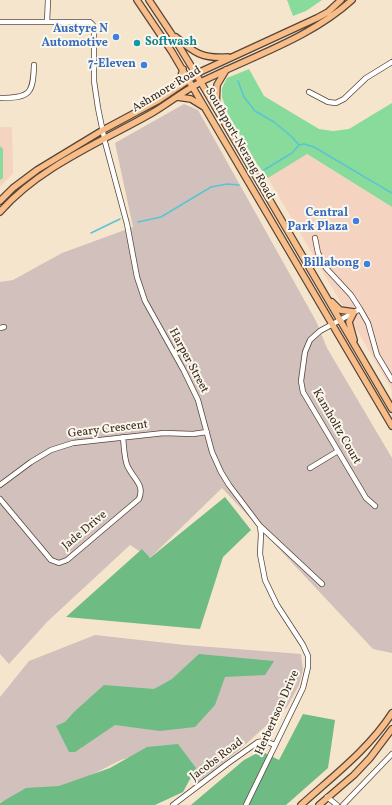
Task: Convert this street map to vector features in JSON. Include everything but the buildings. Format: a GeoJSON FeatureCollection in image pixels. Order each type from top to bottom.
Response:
{"type":"FeatureCollection","features":[{"type":"Feature","properties":{"kind":"main road","name":"Southport-Nerang Road"},"geometry":{"type":"LineString","coordinates":[[137,0],[164,37],[392,426]]}},
{"type":"Feature","properties":{"kind":"main road","name":"Southport-Nerang Road"},"geometry":{"type":"LineString","coordinates":[[148,0],[171,33],[216,107],[392,409]]}},
{"type":"Feature","properties":{"kind":"main road","name":"Ashmore Road"},"geometry":{"type":"LineString","coordinates":[[0,201],[13,188],[37,170],[103,130],[159,100],[196,74],[232,56],[317,18],[328,12],[341,0]]}},
{"type":"Feature","properties":{"kind":"main road","name":"Ashmore Road"},"geometry":{"type":"LineString","coordinates":[[0,212],[17,195],[36,180],[104,137],[144,118],[193,86],[250,60],[316,27],[352,0]]}},
{"type":"Feature","properties":{"kind":"main road"},"geometry":{"type":"LineString","coordinates":[[171,33],[187,47],[202,56],[216,58],[232,56]]}},
{"type":"Feature","properties":{"kind":"main road"},"geometry":{"type":"LineString","coordinates":[[175,89],[183,69]]}},
{"type":"Feature","properties":{"kind":"main road"},"geometry":{"type":"LineString","coordinates":[[216,107],[217,85],[226,70]]}},
{"type":"Feature","properties":{"kind":"main road"},"geometry":{"type":"LineString","coordinates":[[176,97],[191,99],[206,109]]}},
{"type":"Feature","properties":{"kind":"main road"},"geometry":{"type":"LineString","coordinates":[[326,297],[331,299],[340,310],[354,312],[349,324],[355,346]]}},
{"type":"Feature","properties":{"kind":"main road"},"geometry":{"type":"LineString","coordinates":[[301,805],[355,756],[382,728],[392,713]]}},
{"type":"Feature","properties":{"kind":"main road"},"geometry":{"type":"LineString","coordinates":[[319,805],[354,775],[370,758],[392,729]]}},
{"type":"Feature","properties":{"kind":"street"},"geometry":{"type":"LineString","coordinates":[[0,22],[47,22],[48,0]]}},
{"type":"Feature","properties":{"kind":"street","name":"Harper Street"},"geometry":{"type":"LineString","coordinates":[[47,22],[90,22],[93,25],[95,89],[104,137],[127,224],[137,277],[142,294],[149,309],[192,386],[200,406],[212,452],[221,472],[260,526],[322,584]]}},
{"type":"Feature","properties":{"kind":"street"},"geometry":{"type":"LineString","coordinates":[[309,92],[328,102],[336,103],[344,99],[366,78],[392,62]]}},
{"type":"Feature","properties":{"kind":"street"},"geometry":{"type":"LineString","coordinates":[[0,98],[22,97],[30,90],[33,82],[34,65]]}},
{"type":"Feature","properties":{"kind":"street"},"geometry":{"type":"LineString","coordinates":[[315,238],[318,253],[326,268],[349,292],[368,323],[377,355],[392,380]]}},
{"type":"Feature","properties":{"kind":"street","name":"Kamholtz Court"},"geometry":{"type":"LineString","coordinates":[[360,309],[315,335],[310,340],[305,352],[301,384],[303,392],[366,498],[376,506]]}},
{"type":"Feature","properties":{"kind":"street","name":"Geary Crescent"},"geometry":{"type":"LineString","coordinates":[[0,485],[31,462],[51,450],[73,443],[164,433],[193,434],[207,432]]}},
{"type":"Feature","properties":{"kind":"street","name":"Jade Drive"},"geometry":{"type":"LineString","coordinates":[[0,499],[50,560],[59,563],[67,560],[140,499],[142,492],[141,486],[127,465],[124,454],[123,437]]}},
{"type":"Feature","properties":{"kind":"street"},"geometry":{"type":"LineString","coordinates":[[310,468],[338,451]]}},
{"type":"Feature","properties":{"kind":"street","name":"Herbertson Drive"},"geometry":{"type":"LineString","coordinates":[[246,805],[303,688],[307,677],[308,661],[308,656],[303,645],[270,593],[262,570],[260,554],[260,526]]}},
{"type":"Feature","properties":{"kind":"street","name":"Jacobs Road"},"geometry":{"type":"LineString","coordinates":[[173,805],[258,742],[265,741],[275,745]]}},
{"type":"Feature","properties":{"kind":"street"},"geometry":{"type":"LineString","coordinates":[[342,805],[392,754]]}},
{"type":"Feature","properties":{"kind":"street"},"geometry":{"type":"LineString","coordinates":[[327,797],[337,805]]}},
{"type":"Feature","properties":{"kind":"shaded area"},"geometry":{"type":"Polygon","coordinates":[[[184,104],[198,110],[316,321],[327,348],[392,458],[392,653],[373,649],[222,488],[150,558],[130,545],[47,622],[9,664],[0,654],[0,282],[13,280],[62,253],[133,227],[115,143],[184,104]]]}},
{"type":"Feature","properties":{"kind":"shaded area"},"geometry":{"type":"Polygon","coordinates":[[[0,127],[12,127],[13,173],[0,187],[0,127]]]}},
{"type":"Feature","properties":{"kind":"shaded area"},"geometry":{"type":"Polygon","coordinates":[[[306,154],[392,207],[392,390],[268,178],[306,154]]]}},
{"type":"Feature","properties":{"kind":"shaded area"},"geometry":{"type":"Polygon","coordinates":[[[95,635],[185,645],[301,654],[303,670],[299,685],[287,707],[238,751],[198,782],[175,748],[151,750],[121,760],[65,788],[29,793],[0,802],[0,697],[29,661],[95,635]]]}},
{"type":"Feature","properties":{"kind":"green space"},"geometry":{"type":"Polygon","coordinates":[[[287,0],[322,0],[306,11],[293,16],[287,0]]]}},
{"type":"Feature","properties":{"kind":"green space"},"geometry":{"type":"Polygon","coordinates":[[[249,69],[264,96],[319,129],[333,131],[349,129],[392,103],[392,207],[307,154],[268,178],[257,164],[228,114],[222,97],[222,88],[227,78],[249,69]]]}},
{"type":"Feature","properties":{"kind":"green space"},"geometry":{"type":"Polygon","coordinates":[[[0,146],[3,149],[3,178],[0,180],[0,146]]]}},
{"type":"Feature","properties":{"kind":"green space"},"geometry":{"type":"Polygon","coordinates":[[[225,497],[251,530],[223,557],[200,629],[66,617],[142,549],[150,558],[225,497]]]}},
{"type":"Feature","properties":{"kind":"green space"},"geometry":{"type":"Polygon","coordinates":[[[199,654],[274,661],[265,675],[225,677],[215,705],[195,727],[160,731],[115,725],[75,752],[69,752],[56,726],[65,722],[104,685],[154,689],[172,679],[199,654]]]}},
{"type":"Feature","properties":{"kind":"green space"},"geometry":{"type":"Polygon","coordinates":[[[303,714],[335,720],[328,768],[286,805],[191,805],[244,760],[261,751],[279,760],[303,714]]]}},
{"type":"Feature","properties":{"kind":"green space"},"geometry":{"type":"Polygon","coordinates":[[[178,744],[196,768],[183,792],[155,805],[0,805],[0,803],[26,788],[59,786],[110,768],[147,747],[178,744]]]}},
{"type":"Feature","properties":{"kind":"waterway"},"geometry":{"type":"LineString","coordinates":[[238,81],[244,97],[255,111],[274,122],[299,145]]}},
{"type":"Feature","properties":{"kind":"waterway"},"geometry":{"type":"LineString","coordinates":[[264,170],[292,153],[299,145],[304,144],[314,147],[392,193]]}},
{"type":"Feature","properties":{"kind":"waterway"},"geometry":{"type":"LineString","coordinates":[[138,222],[161,217],[211,187],[227,184],[239,185]]}},
{"type":"Feature","properties":{"kind":"waterway"},"geometry":{"type":"LineString","coordinates":[[91,233],[120,219]]}},
{"type":"Feature","properties":{"kind":"place","name":"Austyre N Automotive"},"geometry":{"type":"Point","coordinates":[116,37]}},
{"type":"Feature","properties":{"kind":"place","name":"Softwash"},"geometry":{"type":"Point","coordinates":[137,43]}},
{"type":"Feature","properties":{"kind":"place","name":"7-Eleven"},"geometry":{"type":"Point","coordinates":[144,65]}},
{"type":"Feature","properties":{"kind":"place","name":"Central Park Plaza"},"geometry":{"type":"Point","coordinates":[356,221]}},
{"type":"Feature","properties":{"kind":"place","name":"Billabong"},"geometry":{"type":"Point","coordinates":[367,264]}}]}
